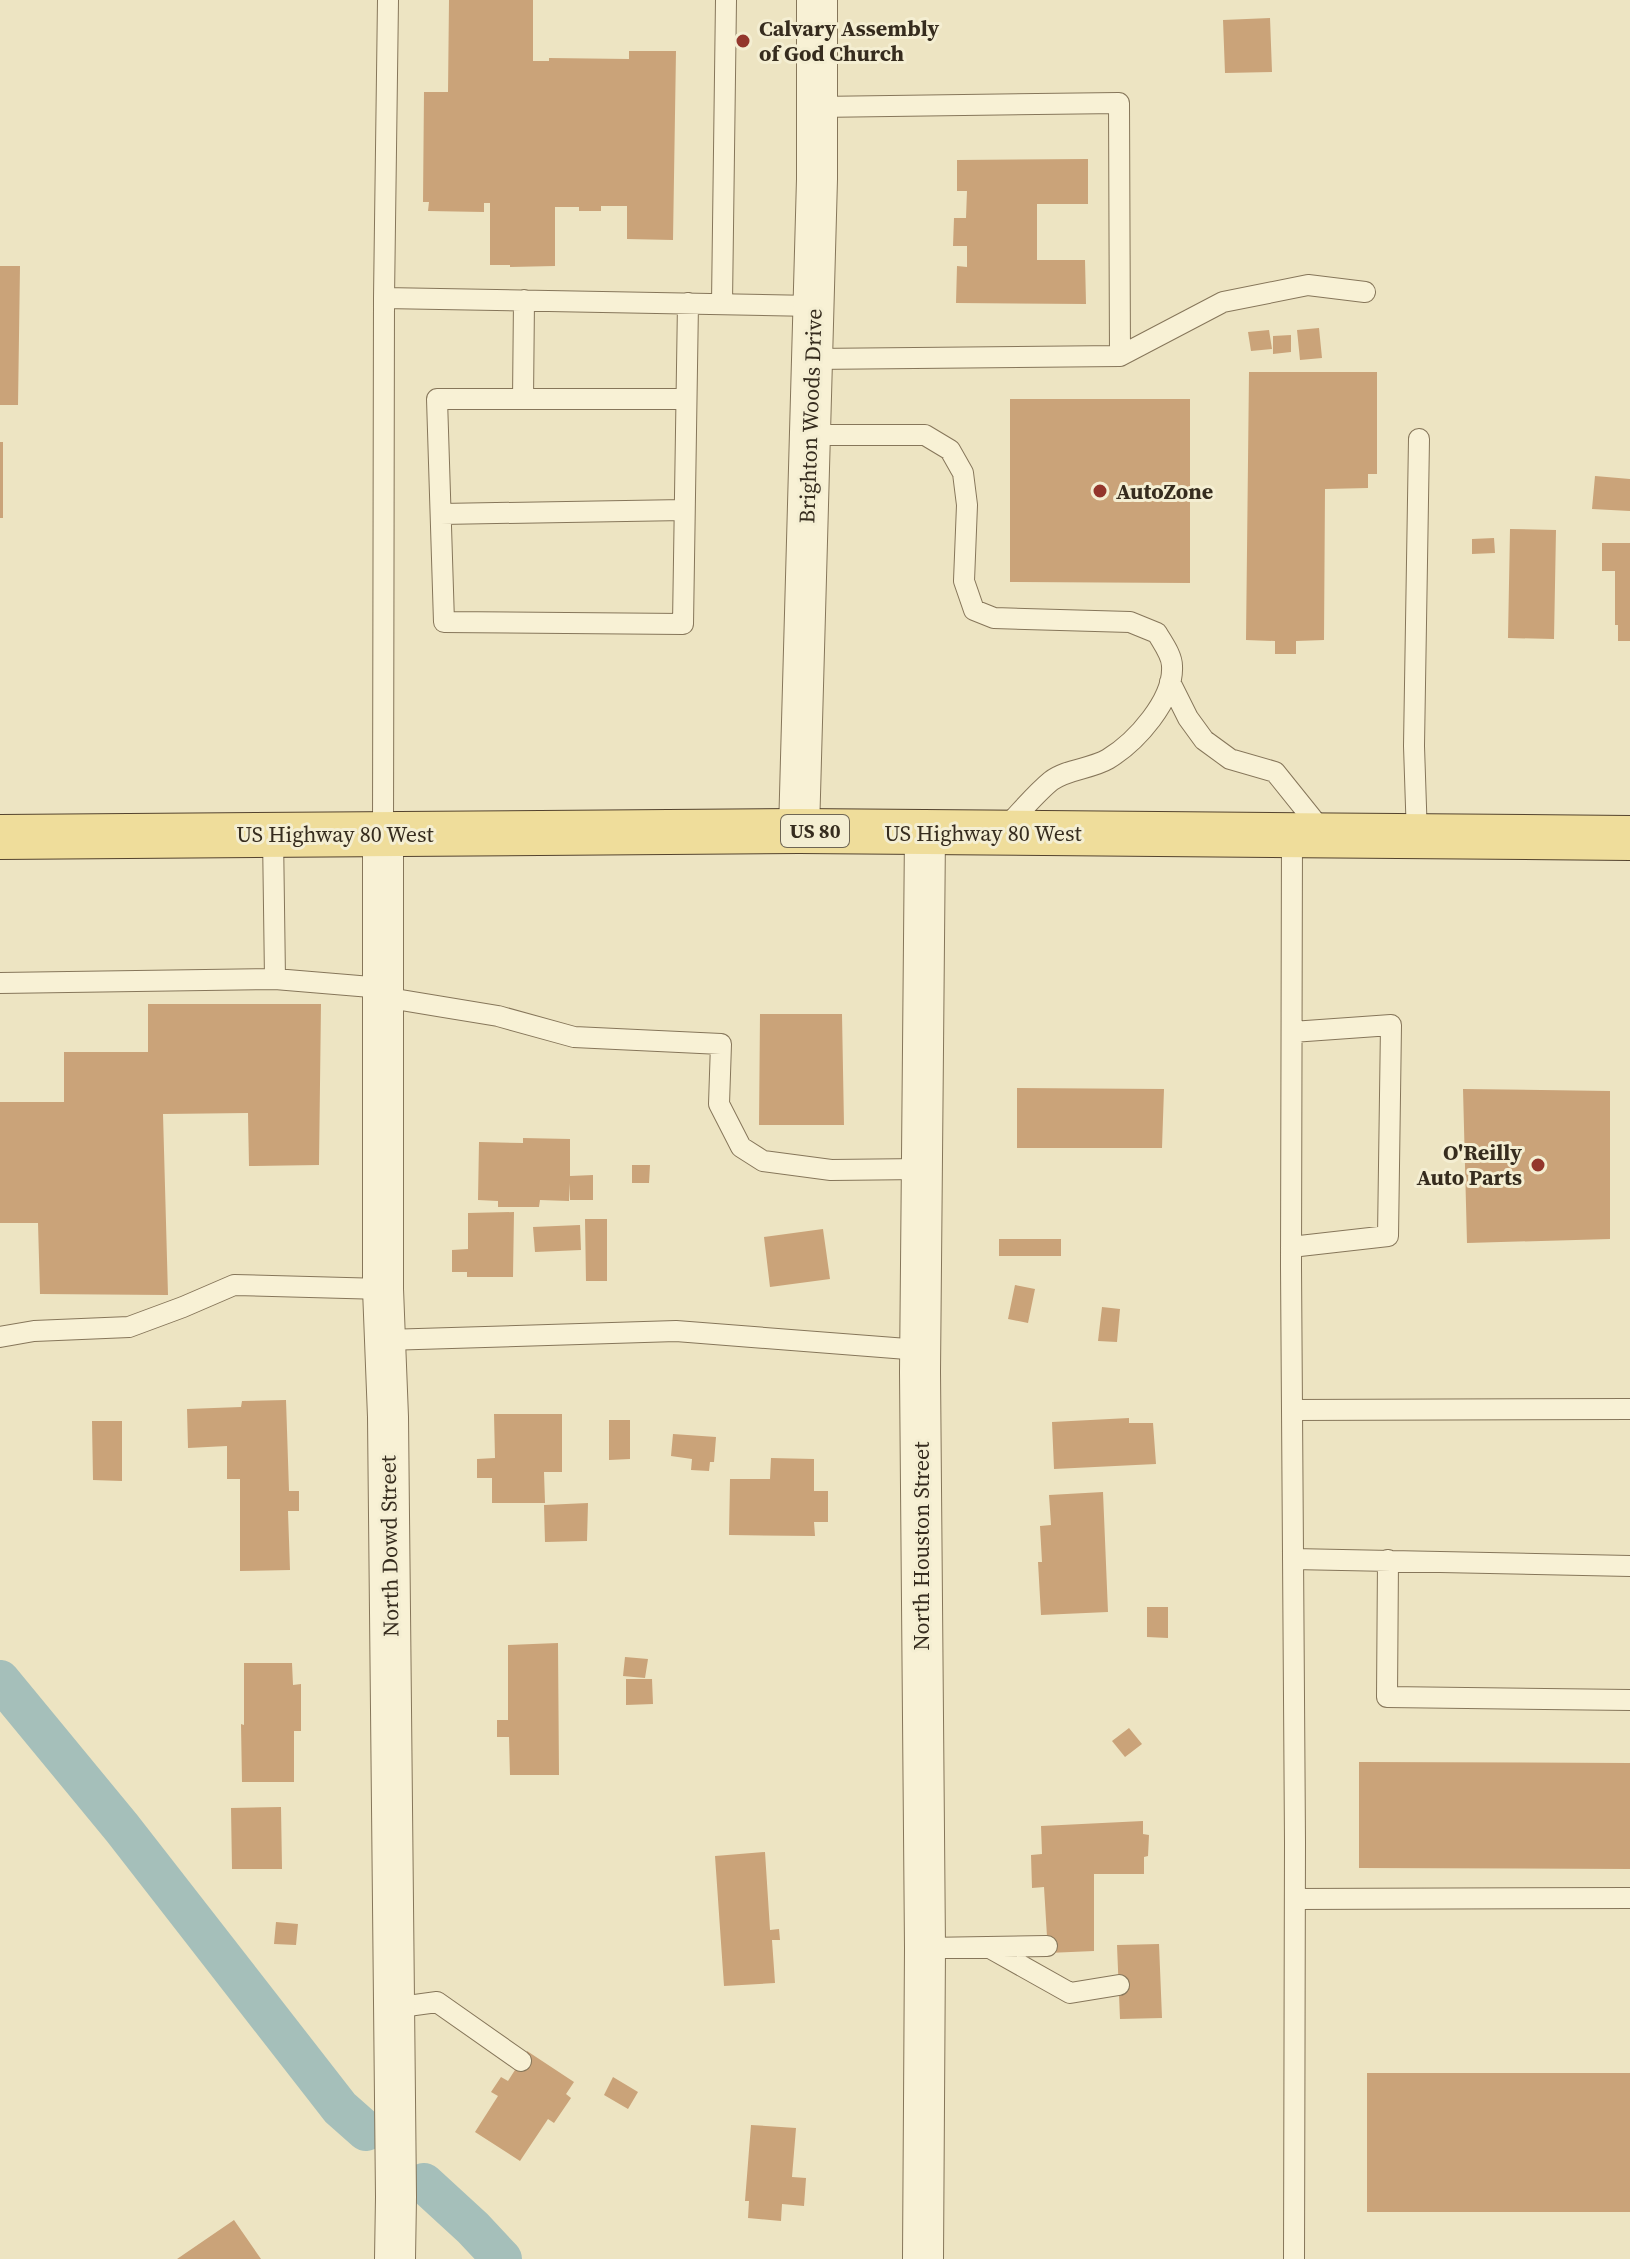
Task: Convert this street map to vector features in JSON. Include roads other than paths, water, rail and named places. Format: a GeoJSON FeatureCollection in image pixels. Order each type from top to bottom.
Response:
{"type":"FeatureCollection","features":[{"type":"Feature","properties":{"kind":"main road","name":"US Highway 80 West"},"geometry":{"type":"LineString","coordinates":[[0,837],[799,831],[1630,838]]}},
{"type":"Feature","properties":{"kind":"street","name":"Brighton Woods Drive"},"geometry":{"type":"LineString","coordinates":[[799,831],[812,359],[817,0]]}},
{"type":"Feature","properties":{"kind":"street","name":"North Dowd Street"},"geometry":{"type":"LineString","coordinates":[[383,833],[383,1289],[388,1417],[395,2259]]}},
{"type":"Feature","properties":{"kind":"street","name":"North Houston Street"},"geometry":{"type":"LineString","coordinates":[[923,2259],[925,1948],[920,1350],[925,833]]}},
{"type":"Feature","properties":{"kind":"lane"},"geometry":{"type":"LineString","coordinates":[[383,833],[388,0]]}},
{"type":"Feature","properties":{"kind":"lane"},"geometry":{"type":"LineString","coordinates":[[722,303],[726,0]]}},
{"type":"Feature","properties":{"kind":"lane"},"geometry":{"type":"LineString","coordinates":[[817,107],[1119,103],[1120,356]]}},
{"type":"Feature","properties":{"kind":"lane"},"geometry":{"type":"LineString","coordinates":[[812,359],[1120,356],[1223,302],[1308,285],[1365,292]]}},
{"type":"Feature","properties":{"kind":"lane"},"geometry":{"type":"LineString","coordinates":[[384,298],[813,306]]}},
{"type":"Feature","properties":{"kind":"lane"},"geometry":{"type":"LineString","coordinates":[[523,399],[524,300]]}},
{"type":"Feature","properties":{"kind":"lane"},"geometry":{"type":"LineString","coordinates":[[686,399],[437,399],[444,622],[683,624],[688,303]]}},
{"type":"Feature","properties":{"kind":"lane"},"geometry":{"type":"LineString","coordinates":[[809,435],[925,435],[950,450],[963,473],[967,505],[964,581],[974,610],[994,618],[1130,622],[1157,633],[1173,663],[1164,700],[1133,739],[1107,760],[1053,779],[1000,834]]}},
{"type":"Feature","properties":{"kind":"lane"},"geometry":{"type":"LineString","coordinates":[[1417,837],[1414,746],[1419,439]]}},
{"type":"Feature","properties":{"kind":"lane"},"geometry":{"type":"LineString","coordinates":[[441,514],[684,510]]}},
{"type":"Feature","properties":{"kind":"lane"},"geometry":{"type":"LineString","coordinates":[[1170,682],[1188,718],[1204,740],[1230,759],[1275,772],[1309,836],[1292,1032],[1294,2259]]}},
{"type":"Feature","properties":{"kind":"lane"},"geometry":{"type":"LineString","coordinates":[[273,835],[275,979]]}},
{"type":"Feature","properties":{"kind":"lane"},"geometry":{"type":"LineString","coordinates":[[0,983],[275,979],[383,992],[498,1016],[574,1037],[721,1044],[719,1104],[741,1147],[763,1161],[831,1170],[921,1169]]}},
{"type":"Feature","properties":{"kind":"lane"},"geometry":{"type":"LineString","coordinates":[[1291,1247],[1388,1236],[1391,1025],[1292,1032]]}},
{"type":"Feature","properties":{"kind":"lane"},"geometry":{"type":"LineString","coordinates":[[0,1337],[34,1331],[129,1327],[234,1285],[383,1289]]}},
{"type":"Feature","properties":{"kind":"lane"},"geometry":{"type":"LineString","coordinates":[[385,1340],[676,1331],[920,1350]]}},
{"type":"Feature","properties":{"kind":"lane"},"geometry":{"type":"LineString","coordinates":[[1292,1410],[1630,1409]]}},
{"type":"Feature","properties":{"kind":"lane"},"geometry":{"type":"LineString","coordinates":[[1293,1559],[1630,1566]]}},
{"type":"Feature","properties":{"kind":"lane"},"geometry":{"type":"LineString","coordinates":[[1388,1560],[1387,1697],[1630,1700]]}},
{"type":"Feature","properties":{"kind":"lane"},"geometry":{"type":"LineString","coordinates":[[1295,1899],[1630,1898]]}},
{"type":"Feature","properties":{"kind":"lane"},"geometry":{"type":"LineString","coordinates":[[925,1948],[1047,1946]]}},
{"type":"Feature","properties":{"kind":"lane"},"geometry":{"type":"LineString","coordinates":[[988,1947],[1070,1993],[1119,1985]]}},
{"type":"Feature","properties":{"kind":"lane"},"geometry":{"type":"LineString","coordinates":[[393,2008],[437,2002],[521,2061]]}},
{"type":"Feature","properties":{"kind":"waterway"},"geometry":{"type":"LineString","coordinates":[[0,1680],[122,1828],[340,2108],[366,2131]]}},
{"type":"Feature","properties":{"kind":"waterway"},"geometry":{"type":"LineString","coordinates":[[424,2183],[502,2259]]}},
{"type":"Feature","properties":{"kind":"place","name":"Calvary Assembly of God Church"},"geometry":{"type":"Point","coordinates":[743,41]}},
{"type":"Feature","properties":{"kind":"place","name":"AutoZone"},"geometry":{"type":"Point","coordinates":[1100,491]}},
{"type":"Feature","properties":{"kind":"place","name":"O'Reilly Auto Parts"},"geometry":{"type":"Point","coordinates":[1538,1165]}}]}
